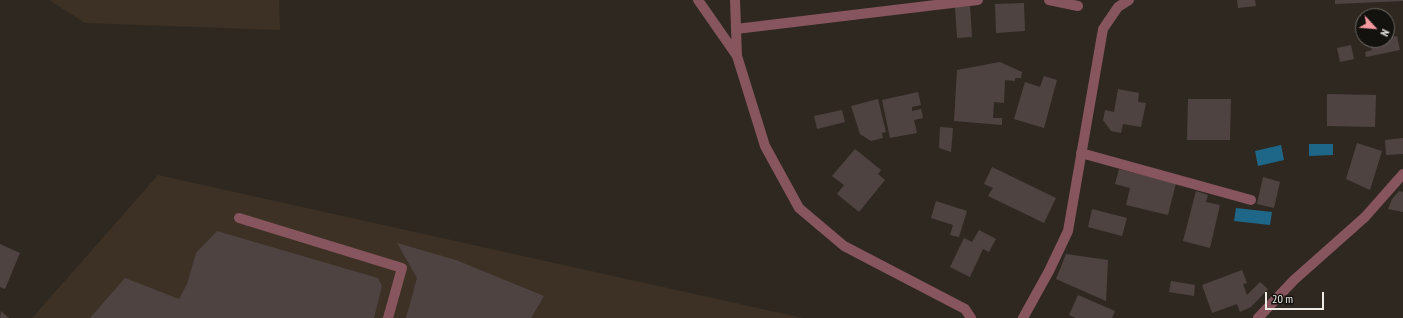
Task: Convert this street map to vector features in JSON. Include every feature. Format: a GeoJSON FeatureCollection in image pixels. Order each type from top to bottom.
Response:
{"type":"FeatureCollection","features":[{"type":"Feature","properties":{"kind":"street"},"geometry":{"type":"LineString","coordinates":[[698,0],[737,56]]}},
{"type":"Feature","properties":{"kind":"street"},"geometry":{"type":"LineString","coordinates":[[735,0],[737,56],[765,146],[799,208],[844,246],[965,309],[970,318]]}},
{"type":"Feature","properties":{"kind":"street"},"geometry":{"type":"LineString","coordinates":[[736,29],[952,1],[978,0]]}},
{"type":"Feature","properties":{"kind":"street"},"geometry":{"type":"LineString","coordinates":[[1049,0],[1078,6]]}},
{"type":"Feature","properties":{"kind":"street"},"geometry":{"type":"LineString","coordinates":[[1023,318],[1068,231],[1103,29],[1118,7],[1128,0]]}},
{"type":"Feature","properties":{"kind":"street"},"geometry":{"type":"LineString","coordinates":[[1081,152],[1251,200]]}},
{"type":"Feature","properties":{"kind":"street"},"geometry":{"type":"LineString","coordinates":[[1258,318],[1294,280],[1364,217],[1403,174]]}},
{"type":"Feature","properties":{"kind":"street"},"geometry":{"type":"LineString","coordinates":[[239,218],[402,268],[388,318]]}},
{"type":"Feature","properties":{"kind":"shaded area"},"geometry":{"type":"Polygon","coordinates":[[[49,0],[279,0],[280,30],[85,23],[49,0]]]}},
{"type":"Feature","properties":{"kind":"shaded area"},"geometry":{"type":"Polygon","coordinates":[[[158,175],[803,318],[32,318],[158,175]]]}},
{"type":"Feature","properties":{"kind":"water"},"geometry":{"type":"Polygon","coordinates":[[[1309,144],[1333,144],[1333,155],[1309,156],[1309,144]]]}},
{"type":"Feature","properties":{"kind":"water"},"geometry":{"type":"Polygon","coordinates":[[[1281,145],[1284,160],[1258,166],[1255,151],[1281,145]]]}},
{"type":"Feature","properties":{"kind":"water"},"geometry":{"type":"Polygon","coordinates":[[[1236,208],[1272,212],[1270,225],[1234,221],[1236,208]]]}},
{"type":"Feature","properties":{"kind":"building"},"geometry":{"type":"Polygon","coordinates":[[[1237,0],[1255,0],[1256,6],[1238,8],[1237,0]]]}},
{"type":"Feature","properties":{"kind":"building"},"geometry":{"type":"Polygon","coordinates":[[[1335,0],[1403,0],[1403,1],[1335,4],[1335,0]]]}},
{"type":"Feature","properties":{"kind":"building"},"geometry":{"type":"Polygon","coordinates":[[[1024,3],[1025,31],[996,33],[995,4],[1024,3]]]}},
{"type":"Feature","properties":{"kind":"building"},"geometry":{"type":"Polygon","coordinates":[[[970,6],[972,37],[957,38],[955,7],[970,6]]]}},
{"type":"Feature","properties":{"kind":"building"},"geometry":{"type":"Polygon","coordinates":[[[1395,36],[1397,36],[1400,50],[1366,57],[1365,52],[1372,50],[1371,48],[1395,48],[1395,36]]]}},
{"type":"Feature","properties":{"kind":"building"},"geometry":{"type":"Polygon","coordinates":[[[1351,45],[1354,59],[1340,62],[1337,48],[1351,45]]]}},
{"type":"Feature","properties":{"kind":"building"},"geometry":{"type":"Polygon","coordinates":[[[1000,62],[1022,72],[1021,78],[1015,78],[1015,81],[1005,80],[1004,103],[994,102],[993,118],[1002,118],[1002,125],[954,121],[957,70],[1000,62]]]}},
{"type":"Feature","properties":{"kind":"building"},"geometry":{"type":"Polygon","coordinates":[[[1044,76],[1057,80],[1044,128],[1014,119],[1025,82],[1040,87],[1044,76]]]}},
{"type":"Feature","properties":{"kind":"building"},"geometry":{"type":"Polygon","coordinates":[[[1118,89],[1139,93],[1138,102],[1146,103],[1141,127],[1123,124],[1121,133],[1111,131],[1103,120],[1105,110],[1114,112],[1118,89]]]}},
{"type":"Feature","properties":{"kind":"building"},"geometry":{"type":"Polygon","coordinates":[[[918,92],[921,105],[912,107],[912,111],[921,109],[923,118],[914,120],[917,133],[890,138],[882,100],[918,92]]]}},
{"type":"Feature","properties":{"kind":"building"},"geometry":{"type":"Polygon","coordinates":[[[1327,94],[1376,95],[1375,127],[1327,126],[1327,94]]]}},
{"type":"Feature","properties":{"kind":"building"},"geometry":{"type":"Polygon","coordinates":[[[878,99],[886,132],[882,133],[883,138],[871,141],[860,134],[851,106],[878,99]]]}},
{"type":"Feature","properties":{"kind":"building"},"geometry":{"type":"Polygon","coordinates":[[[1188,99],[1231,99],[1230,140],[1187,140],[1188,99]]]}},
{"type":"Feature","properties":{"kind":"building"},"geometry":{"type":"Polygon","coordinates":[[[842,110],[845,122],[817,129],[814,116],[842,110]]]}},
{"type":"Feature","properties":{"kind":"building"},"geometry":{"type":"Polygon","coordinates":[[[940,127],[953,128],[951,152],[939,148],[940,127]]]}},
{"type":"Feature","properties":{"kind":"building"},"geometry":{"type":"Polygon","coordinates":[[[1403,138],[1403,154],[1386,155],[1385,140],[1403,138]]]}},
{"type":"Feature","properties":{"kind":"building"},"geometry":{"type":"Polygon","coordinates":[[[1357,143],[1382,151],[1370,190],[1346,179],[1357,143]]]}},
{"type":"Feature","properties":{"kind":"building"},"geometry":{"type":"Polygon","coordinates":[[[855,149],[881,170],[878,174],[885,180],[859,212],[837,194],[844,185],[832,176],[855,149]]]}},
{"type":"Feature","properties":{"kind":"building"},"geometry":{"type":"Polygon","coordinates":[[[992,167],[1056,198],[1044,223],[988,196],[993,188],[984,184],[992,167]]]}},
{"type":"Feature","properties":{"kind":"building"},"geometry":{"type":"Polygon","coordinates":[[[1119,169],[1176,183],[1168,215],[1126,205],[1130,188],[1115,184],[1119,169]]]}},
{"type":"Feature","properties":{"kind":"building"},"geometry":{"type":"Polygon","coordinates":[[[1263,177],[1280,182],[1274,208],[1257,204],[1263,177]]]}},
{"type":"Feature","properties":{"kind":"building"},"geometry":{"type":"Polygon","coordinates":[[[1196,191],[1208,195],[1206,202],[1220,205],[1210,248],[1183,241],[1196,191]]]}},
{"type":"Feature","properties":{"kind":"building"},"geometry":{"type":"Polygon","coordinates":[[[1399,191],[1403,192],[1403,212],[1388,209],[1392,199],[1399,191]]]}},
{"type":"Feature","properties":{"kind":"building"},"geometry":{"type":"Polygon","coordinates":[[[936,201],[967,211],[959,237],[950,235],[953,225],[931,218],[936,201]]]}},
{"type":"Feature","properties":{"kind":"building"},"geometry":{"type":"Polygon","coordinates":[[[1092,209],[1127,218],[1122,236],[1088,227],[1092,209]]]}},
{"type":"Feature","properties":{"kind":"building"},"geometry":{"type":"Polygon","coordinates":[[[979,230],[996,239],[989,252],[983,249],[970,277],[950,267],[964,238],[972,242],[979,230]]]}},
{"type":"Feature","properties":{"kind":"building"},"geometry":{"type":"Polygon","coordinates":[[[217,231],[378,278],[382,286],[374,318],[90,318],[125,278],[179,299],[187,284],[196,253],[217,231]]]}},
{"type":"Feature","properties":{"kind":"building"},"geometry":{"type":"Polygon","coordinates":[[[397,243],[456,260],[544,296],[531,318],[406,318],[417,278],[397,243]]]}},
{"type":"Feature","properties":{"kind":"building"},"geometry":{"type":"Polygon","coordinates":[[[0,244],[20,253],[5,289],[0,287],[0,244]]]}},
{"type":"Feature","properties":{"kind":"building"},"geometry":{"type":"Polygon","coordinates":[[[1066,254],[1108,260],[1106,301],[1056,279],[1066,254]]]}},
{"type":"Feature","properties":{"kind":"building"},"geometry":{"type":"Polygon","coordinates":[[[1242,270],[1247,283],[1243,284],[1247,295],[1260,282],[1268,289],[1251,307],[1240,312],[1237,304],[1212,313],[1202,285],[1242,270]]]}},
{"type":"Feature","properties":{"kind":"building"},"geometry":{"type":"Polygon","coordinates":[[[1171,281],[1195,285],[1194,296],[1169,292],[1171,281]]]}},
{"type":"Feature","properties":{"kind":"building"},"geometry":{"type":"Polygon","coordinates":[[[1078,295],[1115,311],[1112,318],[1076,318],[1069,315],[1078,295]]]}},
{"type":"Feature","properties":{"kind":"building"},"geometry":{"type":"Polygon","coordinates":[[[1,311],[9,318],[0,318],[1,311]]]}}]}
